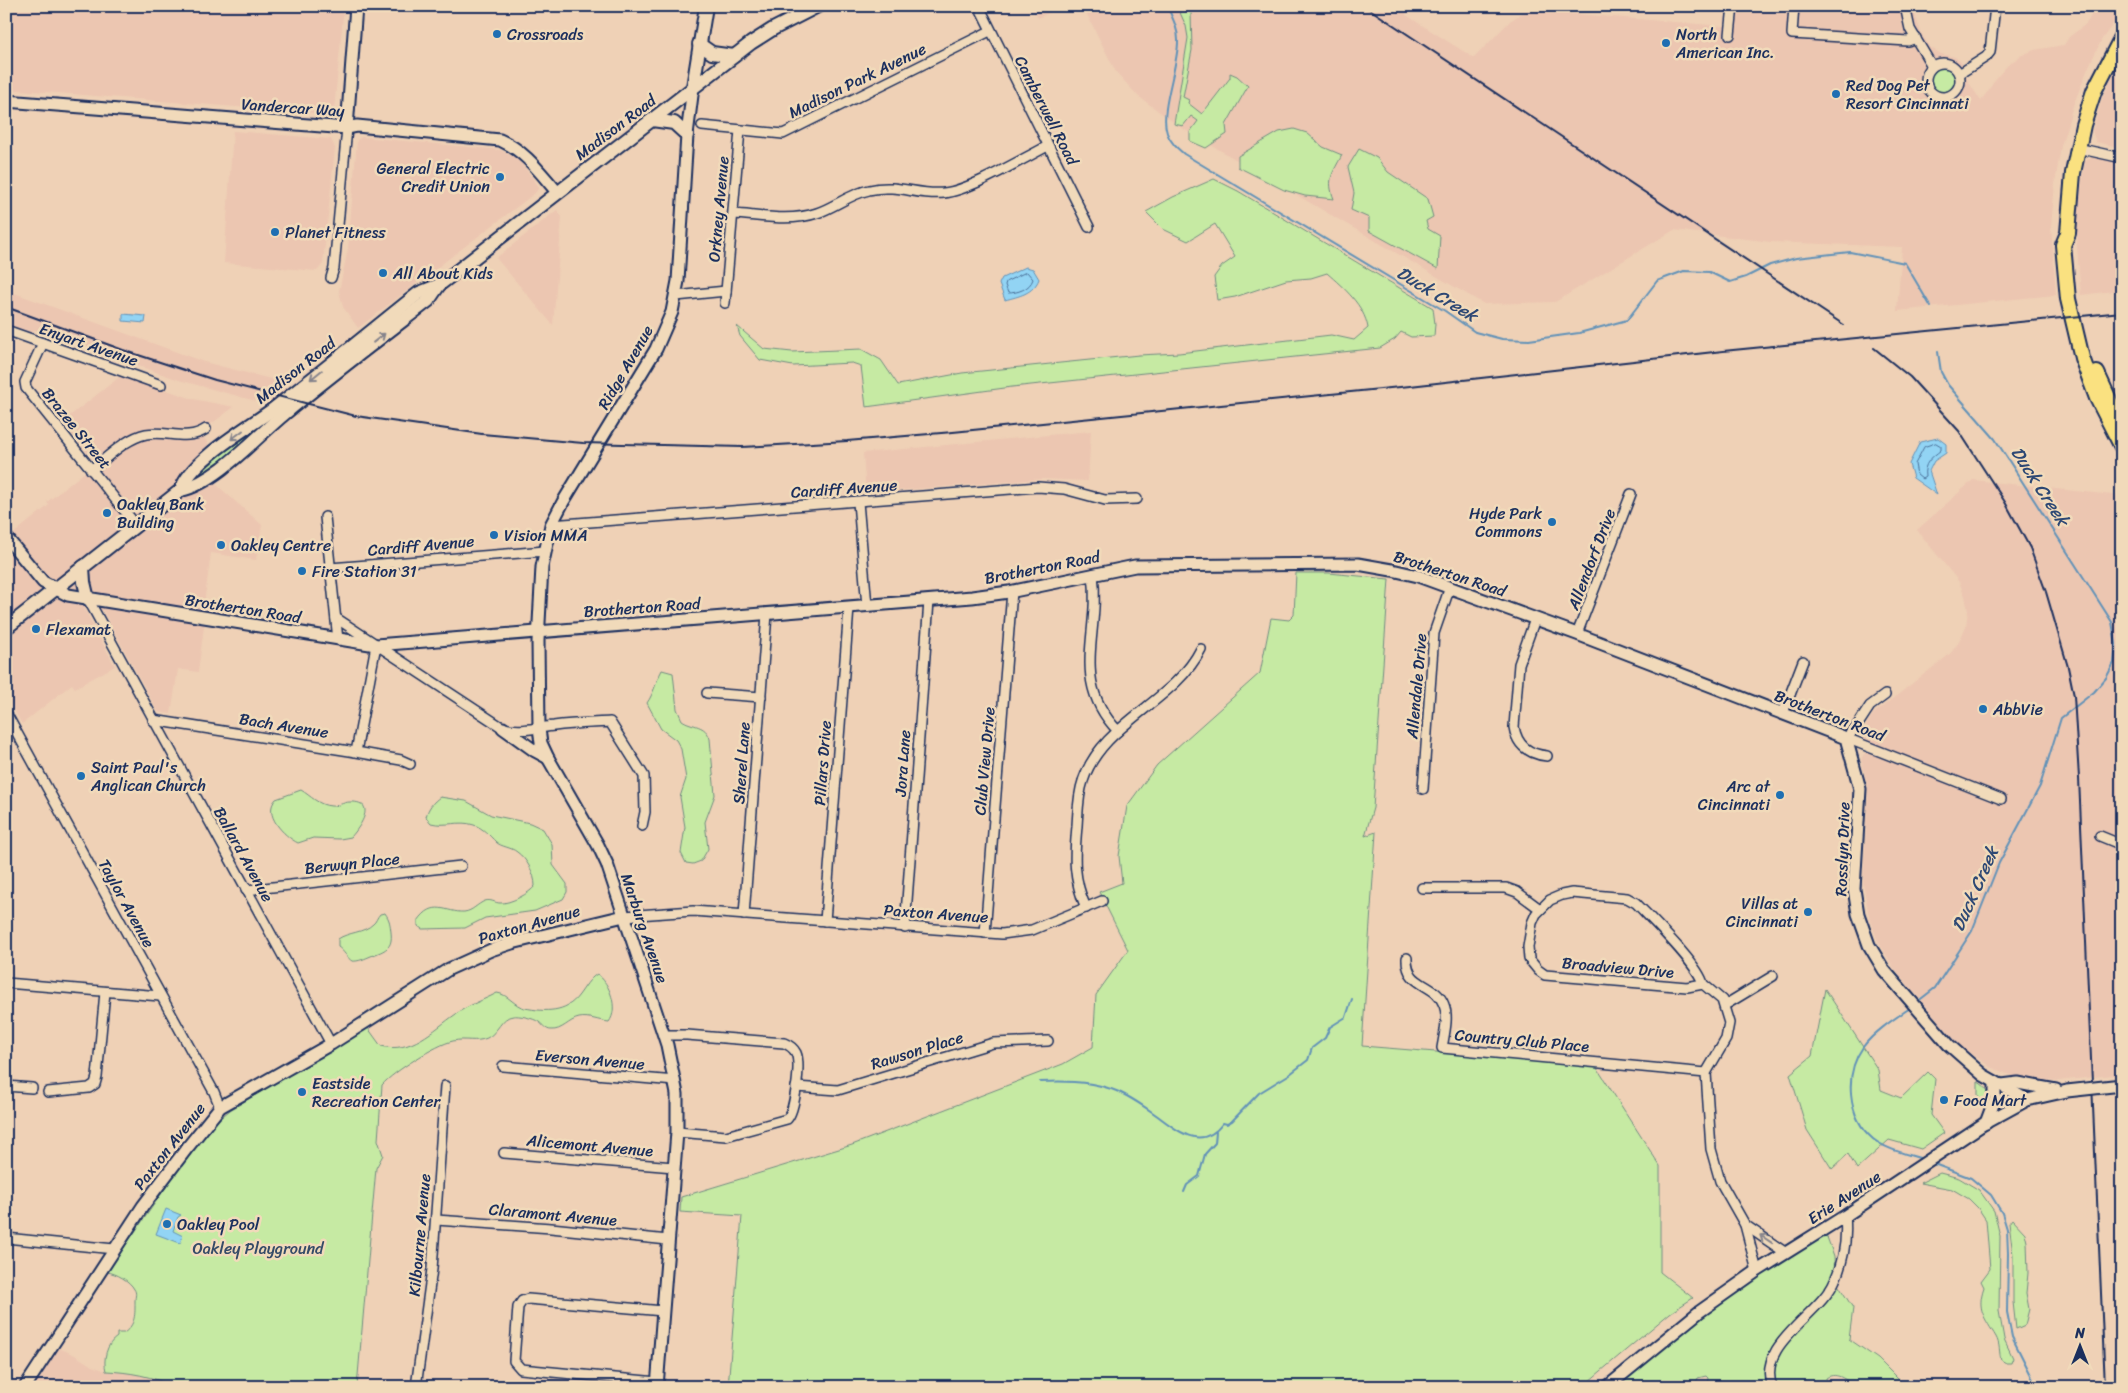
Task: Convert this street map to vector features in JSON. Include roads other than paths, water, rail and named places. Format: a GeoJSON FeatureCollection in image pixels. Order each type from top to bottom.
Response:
{"type":"FeatureCollection","features":[{"type":"Feature","properties":{"kind":"highway"},"geometry":{"type":"LineString","coordinates":[[2122,37],[2094,91],[2083,125],[2070,196],[2068,234],[2063,245],[2064,270],[2073,326],[2090,381],[2122,447]]}},
{"type":"Feature","properties":{"kind":"highway"},"geometry":{"type":"LineString","coordinates":[[2068,234],[2072,243],[2075,283],[2082,326],[2101,382],[2122,426]]}},
{"type":"Feature","properties":{"kind":"main road","name":"Ridge Avenue"},"geometry":{"type":"LineString","coordinates":[[693,87],[706,6]]}},
{"type":"Feature","properties":{"kind":"main road","name":"Madison Road"},"geometry":{"type":"LineString","coordinates":[[6,628],[180,490],[184,480],[215,450],[271,410],[419,293],[438,285],[734,56],[773,29],[818,6]]}},
{"type":"Feature","properties":{"kind":"main road"},"geometry":{"type":"LineString","coordinates":[[699,44],[712,53],[734,56]]}},
{"type":"Feature","properties":{"kind":"main road"},"geometry":{"type":"LineString","coordinates":[[652,120],[674,123],[687,135]]}},
{"type":"Feature","properties":{"kind":"main road"},"geometry":{"type":"LineString","coordinates":[[83,567],[88,599]]}},
{"type":"Feature","properties":{"kind":"street"},"geometry":{"type":"LineString","coordinates":[[331,278],[335,260],[356,6]]}},
{"type":"Feature","properties":{"kind":"street","name":"Camberwell Road"},"geometry":{"type":"LineString","coordinates":[[979,6],[1089,227]]}},
{"type":"Feature","properties":{"kind":"street"},"geometry":{"type":"LineString","coordinates":[[1730,35],[1733,6]]}},
{"type":"Feature","properties":{"kind":"street"},"geometry":{"type":"LineString","coordinates":[[1794,6],[1792,34],[1908,41],[1916,38]]}},
{"type":"Feature","properties":{"kind":"street"},"geometry":{"type":"LineString","coordinates":[[1905,6],[1910,29],[1932,66]]}},
{"type":"Feature","properties":{"kind":"street"},"geometry":{"type":"LineString","coordinates":[[1958,74],[1986,57],[1990,52],[1995,6]]}},
{"type":"Feature","properties":{"kind":"street","name":"Madison Park Avenue"},"geometry":{"type":"LineString","coordinates":[[702,126],[783,134],[990,31]]}},
{"type":"Feature","properties":{"kind":"street"},"geometry":{"type":"LineString","coordinates":[[1947,63],[1956,69],[1959,85],[1956,90],[1947,96],[1941,97],[1930,92],[1927,87],[1926,76],[1932,66],[1947,63]]}},
{"type":"Feature","properties":{"kind":"street","name":"Ridge Avenue"},"geometry":{"type":"LineString","coordinates":[[539,729],[538,632],[545,551],[551,526],[563,502],[656,349],[666,329],[676,296],[678,281],[687,135],[693,87]]}},
{"type":"Feature","properties":{"kind":"street","name":"Vandercar Way"},"geometry":{"type":"LineString","coordinates":[[6,101],[346,128],[357,126],[500,140],[525,154],[557,192]]}},
{"type":"Feature","properties":{"kind":"street","name":"Orkney Avenue"},"geometry":{"type":"LineString","coordinates":[[725,303],[740,130]]}},
{"type":"Feature","properties":{"kind":"street"},"geometry":{"type":"LineString","coordinates":[[734,214],[783,218],[806,216],[830,208],[856,194],[878,188],[907,188],[936,194],[955,191],[1048,146]]}},
{"type":"Feature","properties":{"kind":"street"},"geometry":{"type":"LineString","coordinates":[[2078,148],[2122,158]]}},
{"type":"Feature","properties":{"kind":"street"},"geometry":{"type":"LineString","coordinates":[[676,296],[726,291]]}},
{"type":"Feature","properties":{"kind":"street","name":"Enyart Avenue"},"geometry":{"type":"LineString","coordinates":[[6,330],[161,385]]}},
{"type":"Feature","properties":{"kind":"street","name":"Brazee Street"},"geometry":{"type":"LineString","coordinates":[[43,343],[26,382],[26,388],[136,525]]}},
{"type":"Feature","properties":{"kind":"street"},"geometry":{"type":"LineString","coordinates":[[91,470],[138,436],[155,433],[194,435],[206,429]]}},
{"type":"Feature","properties":{"kind":"street","name":"Cardiff Avenue"},"geometry":{"type":"LineString","coordinates":[[551,526],[1038,487],[1064,489],[1105,500],[1137,499]]}},
{"type":"Feature","properties":{"kind":"street","name":"Allendorf Drive"},"geometry":{"type":"LineString","coordinates":[[1578,634],[1632,494]]}},
{"type":"Feature","properties":{"kind":"street"},"geometry":{"type":"LineString","coordinates":[[858,502],[867,606]]}},
{"type":"Feature","properties":{"kind":"street"},"geometry":{"type":"LineString","coordinates":[[325,517],[338,640]]}},
{"type":"Feature","properties":{"kind":"street"},"geometry":{"type":"LineString","coordinates":[[6,537],[43,582],[55,589]]}},
{"type":"Feature","properties":{"kind":"street","name":"Cardiff Avenue"},"geometry":{"type":"LineString","coordinates":[[330,568],[545,551]]}},
{"type":"Feature","properties":{"kind":"street","name":"Brotherton Road"},"geometry":{"type":"LineString","coordinates":[[55,589],[68,595],[88,599],[376,646],[929,601],[1012,591],[1135,566],[1358,564],[1392,570],[1450,587],[1578,634],[2001,799]]}},
{"type":"Feature","properties":{"kind":"street"},"geometry":{"type":"LineString","coordinates":[[1093,574],[1095,595],[1090,676],[1097,701],[1118,731]]}},
{"type":"Feature","properties":{"kind":"street","name":"Allendale Drive"},"geometry":{"type":"LineString","coordinates":[[1423,789],[1434,633],[1450,587]]}},
{"type":"Feature","properties":{"kind":"street","name":"Club View Drive"},"geometry":{"type":"LineString","coordinates":[[985,933],[1012,591]]}},
{"type":"Feature","properties":{"kind":"street","name":"Ballard Avenue"},"geometry":{"type":"LineString","coordinates":[[88,599],[152,720],[331,1044]]}},
{"type":"Feature","properties":{"kind":"street","name":"Jora Lane"},"geometry":{"type":"LineString","coordinates":[[905,928],[929,601]]}},
{"type":"Feature","properties":{"kind":"street","name":"Pillars Drive"},"geometry":{"type":"LineString","coordinates":[[825,921],[849,608]]}},
{"type":"Feature","properties":{"kind":"street","name":"Sherel Lane"},"geometry":{"type":"LineString","coordinates":[[744,915],[768,614]]}},
{"type":"Feature","properties":{"kind":"street"},"geometry":{"type":"LineString","coordinates":[[336,618],[534,751],[548,758]]}},
{"type":"Feature","properties":{"kind":"street"},"geometry":{"type":"LineString","coordinates":[[1535,619],[1519,664],[1514,727],[1516,737],[1524,748],[1538,755],[1547,756]]}},
{"type":"Feature","properties":{"kind":"street"},"geometry":{"type":"LineString","coordinates":[[356,752],[376,646]]}},
{"type":"Feature","properties":{"kind":"street"},"geometry":{"type":"LineString","coordinates":[[1086,908],[1079,893],[1075,872],[1080,791],[1092,760],[1118,731],[1169,688],[1195,661],[1201,649]]}},
{"type":"Feature","properties":{"kind":"street"},"geometry":{"type":"LineString","coordinates":[[1783,713],[1803,661]]}},
{"type":"Feature","properties":{"kind":"street"},"geometry":{"type":"LineString","coordinates":[[707,693],[761,697]]}},
{"type":"Feature","properties":{"kind":"street"},"geometry":{"type":"LineString","coordinates":[[1846,738],[1855,729],[1870,706],[1884,695]]}},
{"type":"Feature","properties":{"kind":"street","name":"Taylor Avenue"},"geometry":{"type":"LineString","coordinates":[[6,713],[214,1092],[220,1107]]}},
{"type":"Feature","properties":{"kind":"street","name":"Bach Avenue"},"geometry":{"type":"LineString","coordinates":[[152,720],[356,752],[401,760],[410,764]]}},
{"type":"Feature","properties":{"kind":"street"},"geometry":{"type":"LineString","coordinates":[[502,728],[511,730],[539,729],[553,726],[610,722],[644,776],[645,812],[642,826]]}},
{"type":"Feature","properties":{"kind":"street","name":"Marburg Avenue"},"geometry":{"type":"LineString","coordinates":[[539,729],[541,743],[548,758],[598,845],[664,1035],[675,1081],[678,1108],[677,1132],[657,1384]]}},
{"type":"Feature","properties":{"kind":"street","name":"Rosslyn Drive"},"geometry":{"type":"LineString","coordinates":[[1846,738],[1860,789],[1854,881],[1862,930],[1876,958],[1949,1045],[1974,1069],[2027,1100]]}},
{"type":"Feature","properties":{"kind":"street"},"geometry":{"type":"LineString","coordinates":[[2100,836],[2122,845]]}},
{"type":"Feature","properties":{"kind":"street","name":"Berwyn Place"},"geometry":{"type":"LineString","coordinates":[[246,890],[461,866]]}},
{"type":"Feature","properties":{"kind":"street"},"geometry":{"type":"LineString","coordinates":[[1422,888],[1506,888],[1518,892],[1540,910]]}},
{"type":"Feature","properties":{"kind":"street","name":"Broadview Drive"},"geometry":{"type":"LineString","coordinates":[[1703,984],[1687,987],[1545,975],[1534,966],[1528,956],[1532,923],[1540,910],[1556,897],[1572,893],[1622,897],[1632,900],[1681,952],[1702,977],[1703,984],[1722,1000],[1725,1005]]}},
{"type":"Feature","properties":{"kind":"street","name":"Paxton Avenue"},"geometry":{"type":"LineString","coordinates":[[25,1387],[114,1249],[187,1148],[220,1107],[331,1044],[449,969],[469,959],[512,943],[624,916],[685,911],[1002,934],[1032,930],[1102,901]]}},
{"type":"Feature","properties":{"kind":"street","name":"Country Club Place"},"geometry":{"type":"LineString","coordinates":[[1408,958],[1408,969],[1414,979],[1438,994],[1444,1005],[1446,1014],[1442,1048],[1706,1073]]}},
{"type":"Feature","properties":{"kind":"street"},"geometry":{"type":"LineString","coordinates":[[1757,1271],[1746,1225],[1728,1196],[1714,1165],[1708,1132],[1709,1103],[1706,1073],[1728,1033],[1729,1016],[1725,1005],[1774,976]]}},
{"type":"Feature","properties":{"kind":"street"},"geometry":{"type":"LineString","coordinates":[[6,983],[160,996]]}},
{"type":"Feature","properties":{"kind":"street"},"geometry":{"type":"LineString","coordinates":[[48,1092],[89,1088],[95,1084],[105,992]]}},
{"type":"Feature","properties":{"kind":"street"},"geometry":{"type":"LineString","coordinates":[[664,1035],[687,1035],[788,1044],[795,1050],[797,1057],[796,1087],[792,1112],[784,1121],[726,1136],[677,1132]]}},
{"type":"Feature","properties":{"kind":"street","name":"Rawson Place"},"geometry":{"type":"LineString","coordinates":[[796,1087],[838,1090],[992,1042],[1048,1040]]}},
{"type":"Feature","properties":{"kind":"street","name":"Everson Avenue"},"geometry":{"type":"LineString","coordinates":[[503,1066],[675,1081]]}},
{"type":"Feature","properties":{"kind":"street"},"geometry":{"type":"LineString","coordinates":[[1985,1123],[1995,1099],[1998,1084],[2018,1083],[2067,1091]]}},
{"type":"Feature","properties":{"kind":"street","name":"Erie Avenue"},"geometry":{"type":"LineString","coordinates":[[1607,1387],[1699,1312],[1757,1271],[1845,1216],[1985,1123],[2027,1100],[2067,1091],[2122,1085]]}},
{"type":"Feature","properties":{"kind":"street"},"geometry":{"type":"LineString","coordinates":[[6,1086],[32,1088]]}},
{"type":"Feature","properties":{"kind":"street","name":"Kilbourne Avenue"},"geometry":{"type":"LineString","coordinates":[[416,1387],[430,1293],[445,1086]]}},
{"type":"Feature","properties":{"kind":"street","name":"Alicemont Avenue"},"geometry":{"type":"LineString","coordinates":[[504,1153],[674,1167]]}},
{"type":"Feature","properties":{"kind":"street"},"geometry":{"type":"LineString","coordinates":[[1772,1387],[1769,1372],[1774,1353],[1806,1316],[1816,1308],[1835,1280],[1847,1237],[1845,1216]]}},
{"type":"Feature","properties":{"kind":"street","name":"Claramont Avenue"},"geometry":{"type":"LineString","coordinates":[[436,1220],[551,1228],[668,1240]]}},
{"type":"Feature","properties":{"kind":"street"},"geometry":{"type":"LineString","coordinates":[[1746,1225],[1786,1253]]}},
{"type":"Feature","properties":{"kind":"street"},"geometry":{"type":"LineString","coordinates":[[6,1238],[114,1249]]}},
{"type":"Feature","properties":{"kind":"street"},"geometry":{"type":"LineString","coordinates":[[657,1384],[521,1369],[514,1361],[516,1335],[519,1304],[528,1299],[663,1311]]}},
{"type":"Feature","properties":{"kind":"water"},"geometry":{"type":"Polygon","coordinates":[[[1026,267],[1033,269],[1039,279],[1036,284],[1025,294],[1005,300],[999,284],[1002,278],[1026,267]]]}},
{"type":"Feature","properties":{"kind":"water"},"geometry":{"type":"Polygon","coordinates":[[[123,314],[146,316],[145,323],[123,321],[123,314]]]}},
{"type":"Feature","properties":{"kind":"water"},"geometry":{"type":"Polygon","coordinates":[[[1938,438],[1946,444],[1946,453],[1934,461],[1929,471],[1937,495],[1913,478],[1909,464],[1920,442],[1938,438]]]}},
{"type":"Feature","properties":{"kind":"water","name":"Oakley Pool"},"geometry":{"type":"Polygon","coordinates":[[[166,1209],[181,1215],[178,1217],[173,1231],[183,1236],[180,1243],[156,1234],[166,1209]]]}},
{"type":"Feature","properties":{"kind":"waterway","name":"Duck Creek"},"geometry":{"type":"LineString","coordinates":[[1167,6],[1173,18],[1178,36],[1176,62],[1165,113],[1167,133],[1174,145],[1184,154],[1445,311],[1475,332],[1502,339],[1529,340],[1579,333],[1627,320],[1657,281],[1684,271],[1709,272],[1730,282],[1746,277],[1770,265],[1796,258],[1850,252],[1905,263],[1931,307]]}},
{"type":"Feature","properties":{"kind":"waterway","name":"Duck Creek"},"geometry":{"type":"LineString","coordinates":[[1917,1002],[1935,988],[1972,931],[1999,863],[2040,786],[2061,718],[2094,692],[2106,678],[2114,663],[2116,644],[2112,622],[1995,439],[1948,385],[1941,372],[1938,352]]}},
{"type":"Feature","properties":{"kind":"waterway"},"geometry":{"type":"LineString","coordinates":[[1040,1082],[1082,1083],[1114,1090],[1125,1095],[1179,1131],[1196,1137],[1205,1137],[1214,1132],[1223,1123],[1227,1124],[1232,1121],[1259,1093],[1290,1074],[1308,1060],[1312,1048],[1325,1038],[1330,1027],[1346,1017],[1352,999]]}},
{"type":"Feature","properties":{"kind":"waterway","name":"Duck Creek"},"geometry":{"type":"LineString","coordinates":[[1910,1008],[1878,1031],[1863,1047],[1853,1070],[1851,1095],[1858,1119],[1864,1130],[1873,1139],[1890,1148],[1922,1159]]}},
{"type":"Feature","properties":{"kind":"waterway"},"geometry":{"type":"LineString","coordinates":[[1184,1192],[1187,1185],[1199,1176],[1205,1154],[1215,1143],[1216,1132]]}},
{"type":"Feature","properties":{"kind":"waterway","name":"Duck Creek"},"geometry":{"type":"LineString","coordinates":[[1934,1164],[1971,1178],[1991,1195],[2002,1213],[2007,1229],[2007,1312],[2012,1337],[2037,1387]]}},
{"type":"Feature","properties":{"kind":"railway"},"geometry":{"type":"LineString","coordinates":[[1365,6],[1844,325]]}},
{"type":"Feature","properties":{"kind":"railway"},"geometry":{"type":"LineString","coordinates":[[6,307],[123,350],[215,380],[356,416],[482,434],[583,443],[742,447],[953,432],[1410,386],[1723,351],[2122,312]]}},
{"type":"Feature","properties":{"kind":"railway"},"geometry":{"type":"LineString","coordinates":[[1874,348],[1910,377],[1959,431],[2005,502],[2030,548],[2046,592],[2068,667],[2074,696],[2079,778],[2105,1387]]}},
{"type":"Feature","properties":{"kind":"place","name":"Crossroads"},"geometry":{"type":"Point","coordinates":[497,34]}},
{"type":"Feature","properties":{"kind":"place","name":"North American Inc."},"geometry":{"type":"Point","coordinates":[1666,43]}},
{"type":"Feature","properties":{"kind":"place","name":"Red Dog Pet Resort Cincinnati"},"geometry":{"type":"Point","coordinates":[1836,94]}},
{"type":"Feature","properties":{"kind":"place","name":"General Electric Credit Union"},"geometry":{"type":"Point","coordinates":[500,177]}},
{"type":"Feature","properties":{"kind":"place","name":"Planet Fitness"},"geometry":{"type":"Point","coordinates":[275,232]}},
{"type":"Feature","properties":{"kind":"place","name":"All About Kids"},"geometry":{"type":"Point","coordinates":[383,273]}},
{"type":"Feature","properties":{"kind":"place","name":"Oakley Bank Building"},"geometry":{"type":"Point","coordinates":[107,513]}},
{"type":"Feature","properties":{"kind":"place","name":"Hyde Park Commons"},"geometry":{"type":"Point","coordinates":[1552,522]}},
{"type":"Feature","properties":{"kind":"place","name":"Vision MMA"},"geometry":{"type":"Point","coordinates":[494,535]}},
{"type":"Feature","properties":{"kind":"place","name":"Oakley Centre"},"geometry":{"type":"Point","coordinates":[221,545]}},
{"type":"Feature","properties":{"kind":"place","name":"Fire Station 31"},"geometry":{"type":"Point","coordinates":[302,571]}},
{"type":"Feature","properties":{"kind":"place","name":"Flexamat"},"geometry":{"type":"Point","coordinates":[36,629]}},
{"type":"Feature","properties":{"kind":"place","name":"AbbVie"},"geometry":{"type":"Point","coordinates":[1983,709]}},
{"type":"Feature","properties":{"kind":"place","name":"Saint Paul's Anglican Church"},"geometry":{"type":"Point","coordinates":[81,776]}},
{"type":"Feature","properties":{"kind":"place","name":"Arc at Cincinnati"},"geometry":{"type":"Point","coordinates":[1780,795]}},
{"type":"Feature","properties":{"kind":"place","name":"Villas at Cincinnati"},"geometry":{"type":"Point","coordinates":[1808,912]}},
{"type":"Feature","properties":{"kind":"place","name":"Eastside Recreation Center"},"geometry":{"type":"Point","coordinates":[302,1092]}},
{"type":"Feature","properties":{"kind":"place","name":"Food Mart"},"geometry":{"type":"Point","coordinates":[1944,1100]}},
{"type":"Feature","properties":{"kind":"place","name":"Oakley Pool"},"geometry":{"type":"Point","coordinates":[167,1224]}},
{"type":"Feature","properties":{"kind":"park label","name":"Oakley Playground"},"geometry":{"type":"Point","coordinates":[258,1248]}}]}
